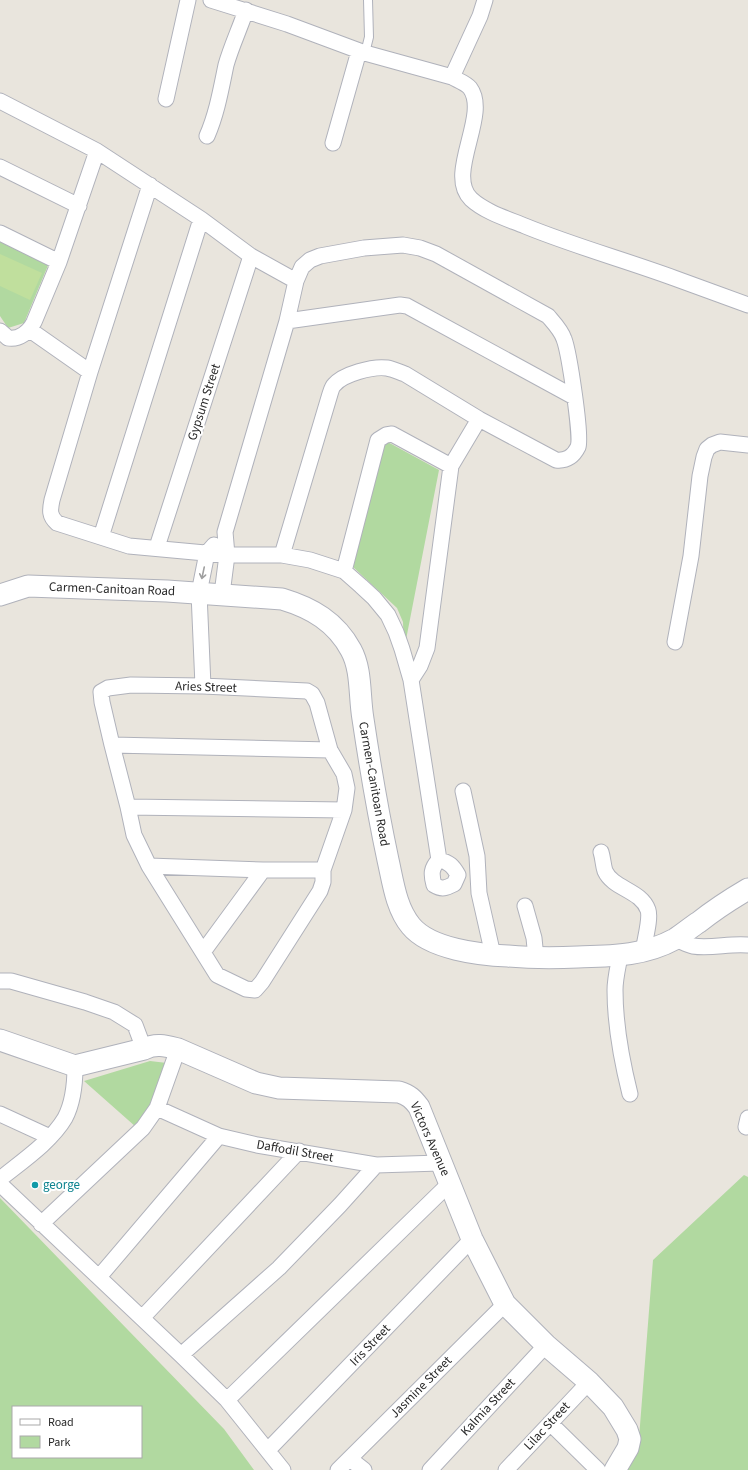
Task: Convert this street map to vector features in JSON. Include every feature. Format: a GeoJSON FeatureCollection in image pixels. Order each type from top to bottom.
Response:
{"type":"FeatureCollection","features":[{"type":"Feature","properties":{"kind":"main road","name":"Carmen-Canitoan Road"},"geometry":{"type":"LineString","coordinates":[[0,595],[28,586],[222,594],[282,599],[300,604],[314,611],[329,622],[346,641],[357,662],[361,708],[368,758],[396,896],[411,926],[429,939],[439,944],[493,955],[536,958],[620,956],[643,953],[675,939],[748,889]]}},
{"type":"Feature","properties":{"kind":"main road"},"geometry":{"type":"LineString","coordinates":[[0,1040],[75,1066]]}},
{"type":"Feature","properties":{"kind":"main road","name":"Victors Avenue"},"geometry":{"type":"LineString","coordinates":[[75,1066],[158,1045],[178,1049],[256,1083],[279,1088],[399,1092],[412,1098],[419,1107],[440,1163],[450,1183],[472,1239],[505,1304],[546,1345],[589,1382],[613,1407],[627,1430],[630,1439],[628,1448],[615,1470]]}},
{"type":"Feature","properties":{"kind":"street"},"geometry":{"type":"LineString","coordinates":[[166,99],[188,0]]}},
{"type":"Feature","properties":{"kind":"street"},"geometry":{"type":"LineString","coordinates":[[211,0],[324,36],[362,52],[452,77],[469,88],[474,101],[475,115],[465,161],[463,183],[466,192],[477,204],[556,239],[674,278],[748,306]]}},
{"type":"Feature","properties":{"kind":"street"},"geometry":{"type":"LineString","coordinates":[[452,77],[480,16],[485,0]]}},
{"type":"Feature","properties":{"kind":"street"},"geometry":{"type":"LineString","coordinates":[[207,136],[220,99],[227,64],[246,10]]}},
{"type":"Feature","properties":{"kind":"street"},"geometry":{"type":"LineString","coordinates":[[333,143],[362,52]]}},
{"type":"Feature","properties":{"kind":"street"},"geometry":{"type":"LineString","coordinates":[[0,101],[97,151],[201,219],[251,256],[296,281]]}},
{"type":"Feature","properties":{"kind":"street"},"geometry":{"type":"LineString","coordinates":[[0,331],[8,338],[12,338],[30,330],[79,206],[97,151]]}},
{"type":"Feature","properties":{"kind":"street"},"geometry":{"type":"LineString","coordinates":[[0,167],[79,206]]}},
{"type":"Feature","properties":{"kind":"street"},"geometry":{"type":"LineString","coordinates":[[150,185],[90,372],[52,500],[50,509],[51,516],[58,523],[129,546],[227,555],[282,555],[310,560],[344,571],[374,598],[388,615],[398,637],[411,680],[439,860]]}},
{"type":"Feature","properties":{"kind":"street"},"geometry":{"type":"LineString","coordinates":[[101,537],[201,219]]}},
{"type":"Feature","properties":{"kind":"street"},"geometry":{"type":"LineString","coordinates":[[0,233],[58,262]]}},
{"type":"Feature","properties":{"kind":"street"},"geometry":{"type":"LineString","coordinates":[[222,594],[227,555],[226,532],[287,320],[296,281],[302,267],[310,260],[320,256],[364,248],[403,245],[420,248],[436,254],[548,316],[556,325],[564,338],[577,416],[578,446],[571,457],[564,460],[556,460],[479,419],[405,374],[387,368],[375,368],[352,374],[334,386],[330,394],[282,555]]}},
{"type":"Feature","properties":{"kind":"street","name":"Gypsum Street"},"geometry":{"type":"LineString","coordinates":[[157,548],[251,256]]}},
{"type":"Feature","properties":{"kind":"street"},"geometry":{"type":"LineString","coordinates":[[287,320],[400,305],[407,306],[574,397]]}},
{"type":"Feature","properties":{"kind":"street"},"geometry":{"type":"LineString","coordinates":[[30,330],[90,372]]}},
{"type":"Feature","properties":{"kind":"street"},"geometry":{"type":"LineString","coordinates":[[411,680],[420,666],[427,648],[451,466],[479,419]]}},
{"type":"Feature","properties":{"kind":"street"},"geometry":{"type":"LineString","coordinates":[[344,571],[380,437],[392,434],[451,466]]}},
{"type":"Feature","properties":{"kind":"street"},"geometry":{"type":"LineString","coordinates":[[676,642],[691,556],[700,476],[704,456],[707,449],[712,444],[720,442],[748,445]]}},
{"type":"Feature","properties":{"kind":"street"},"geometry":{"type":"LineString","coordinates":[[203,686],[199,593],[207,553],[226,532]]}},
{"type":"Feature","properties":{"kind":"street","name":"Aries Street"},"geometry":{"type":"LineString","coordinates":[[112,745],[101,692],[108,688],[132,685],[203,686],[306,691],[312,694],[317,703],[330,750]]}},
{"type":"Feature","properties":{"kind":"street"},"geometry":{"type":"LineString","coordinates":[[112,745],[330,750],[344,774],[347,788],[344,810],[323,870],[323,882],[320,891],[262,982],[255,990],[246,989],[217,975],[148,866],[134,835],[112,745]]}},
{"type":"Feature","properties":{"kind":"street"},"geometry":{"type":"LineString","coordinates":[[463,791],[477,856],[479,893],[493,955]]}},
{"type":"Feature","properties":{"kind":"street"},"geometry":{"type":"LineString","coordinates":[[128,807],[344,810]]}},
{"type":"Feature","properties":{"kind":"street"},"geometry":{"type":"LineString","coordinates":[[602,852],[605,870],[611,880],[642,900],[648,910],[643,953]]}},
{"type":"Feature","properties":{"kind":"street"},"geometry":{"type":"LineString","coordinates":[[148,866],[263,870],[323,870]]}},
{"type":"Feature","properties":{"kind":"street"},"geometry":{"type":"LineString","coordinates":[[203,952],[263,870]]}},
{"type":"Feature","properties":{"kind":"street"},"geometry":{"type":"LineString","coordinates":[[525,906],[534,938],[536,958]]}},
{"type":"Feature","properties":{"kind":"street"},"geometry":{"type":"LineString","coordinates":[[675,939],[692,946],[713,947],[740,944],[748,945]]}},
{"type":"Feature","properties":{"kind":"street"},"geometry":{"type":"LineString","coordinates":[[620,956],[615,990],[617,1018],[621,1049],[630,1094]]}},
{"type":"Feature","properties":{"kind":"street"},"geometry":{"type":"LineString","coordinates":[[0,981],[11,981],[114,1012],[135,1025],[144,1049]]}},
{"type":"Feature","properties":{"kind":"street"},"geometry":{"type":"LineString","coordinates":[[41,1224],[143,1128],[157,1108],[178,1049]]}},
{"type":"Feature","properties":{"kind":"street"},"geometry":{"type":"LineString","coordinates":[[0,1179],[50,1137],[65,1117],[72,1098],[75,1079],[75,1066]]}},
{"type":"Feature","properties":{"kind":"street","name":"Daffodil Street"},"geometry":{"type":"LineString","coordinates":[[157,1108],[219,1136],[257,1145],[300,1151],[376,1165],[440,1163]]}},
{"type":"Feature","properties":{"kind":"street"},"geometry":{"type":"LineString","coordinates":[[0,1114],[50,1137]]}},
{"type":"Feature","properties":{"kind":"street"},"geometry":{"type":"LineString","coordinates":[[99,1277],[219,1136]]}},
{"type":"Feature","properties":{"kind":"street"},"geometry":{"type":"LineString","coordinates":[[142,1318],[300,1151]]}},
{"type":"Feature","properties":{"kind":"street"},"geometry":{"type":"LineString","coordinates":[[182,1355],[279,1268],[340,1205],[376,1165]]}},
{"type":"Feature","properties":{"kind":"street"},"geometry":{"type":"LineString","coordinates":[[227,1400],[450,1183]]}},
{"type":"Feature","properties":{"kind":"street"},"geometry":{"type":"LineString","coordinates":[[0,1184],[182,1355],[227,1400],[268,1450],[282,1470]]}},
{"type":"Feature","properties":{"kind":"street","name":"Iris Street"},"geometry":{"type":"LineString","coordinates":[[268,1450],[472,1239]]}},
{"type":"Feature","properties":{"kind":"street","name":"Jasmine Street"},"geometry":{"type":"LineString","coordinates":[[338,1470],[505,1304]]}},
{"type":"Feature","properties":{"kind":"street","name":"Kalmia Street"},"geometry":{"type":"LineString","coordinates":[[430,1470],[546,1345]]}},
{"type":"Feature","properties":{"kind":"street","name":"Lilac Street"},"geometry":{"type":"LineString","coordinates":[[507,1470],[589,1382]]}},
{"type":"Feature","properties":{"kind":"street"},"geometry":{"type":"LineString","coordinates":[[550,1423],[598,1470]]}},
{"type":"Feature","properties":{"kind":"street"},"geometry":{"type":"LineString","coordinates":[[350,1459],[364,1470]]}},
{"type":"Feature","properties":{"kind":"lane"},"geometry":{"type":"LineString","coordinates":[[362,52],[369,37],[368,0]]}},
{"type":"Feature","properties":{"kind":"green space"},"geometry":{"type":"Polygon","coordinates":[[[0,238],[49,263],[24,323],[8,328],[0,316],[0,238]]]}},
{"type":"Feature","properties":{"kind":"green space"},"geometry":{"type":"Polygon","coordinates":[[[0,254],[42,273],[30,300],[0,286],[0,254]]]}},
{"type":"Feature","properties":{"kind":"green space"},"geometry":{"type":"Polygon","coordinates":[[[384,440],[439,470],[404,650],[403,622],[397,608],[352,566],[384,440]]]}},
{"type":"Feature","properties":{"kind":"green space"},"geometry":{"type":"Polygon","coordinates":[[[150,1061],[167,1063],[154,1096],[136,1127],[84,1081],[150,1061]]]}},
{"type":"Feature","properties":{"kind":"green space"},"geometry":{"type":"Polygon","coordinates":[[[744,1175],[748,1177],[748,1470],[625,1470],[639,1438],[653,1260],[744,1175]]]}},
{"type":"Feature","properties":{"kind":"green space"},"geometry":{"type":"Polygon","coordinates":[[[0,1198],[224,1429],[254,1470],[0,1470],[0,1198]]]}},
{"type":"Feature","properties":{"kind":"place","name":"george"},"geometry":{"type":"Point","coordinates":[35,1185]}}]}
